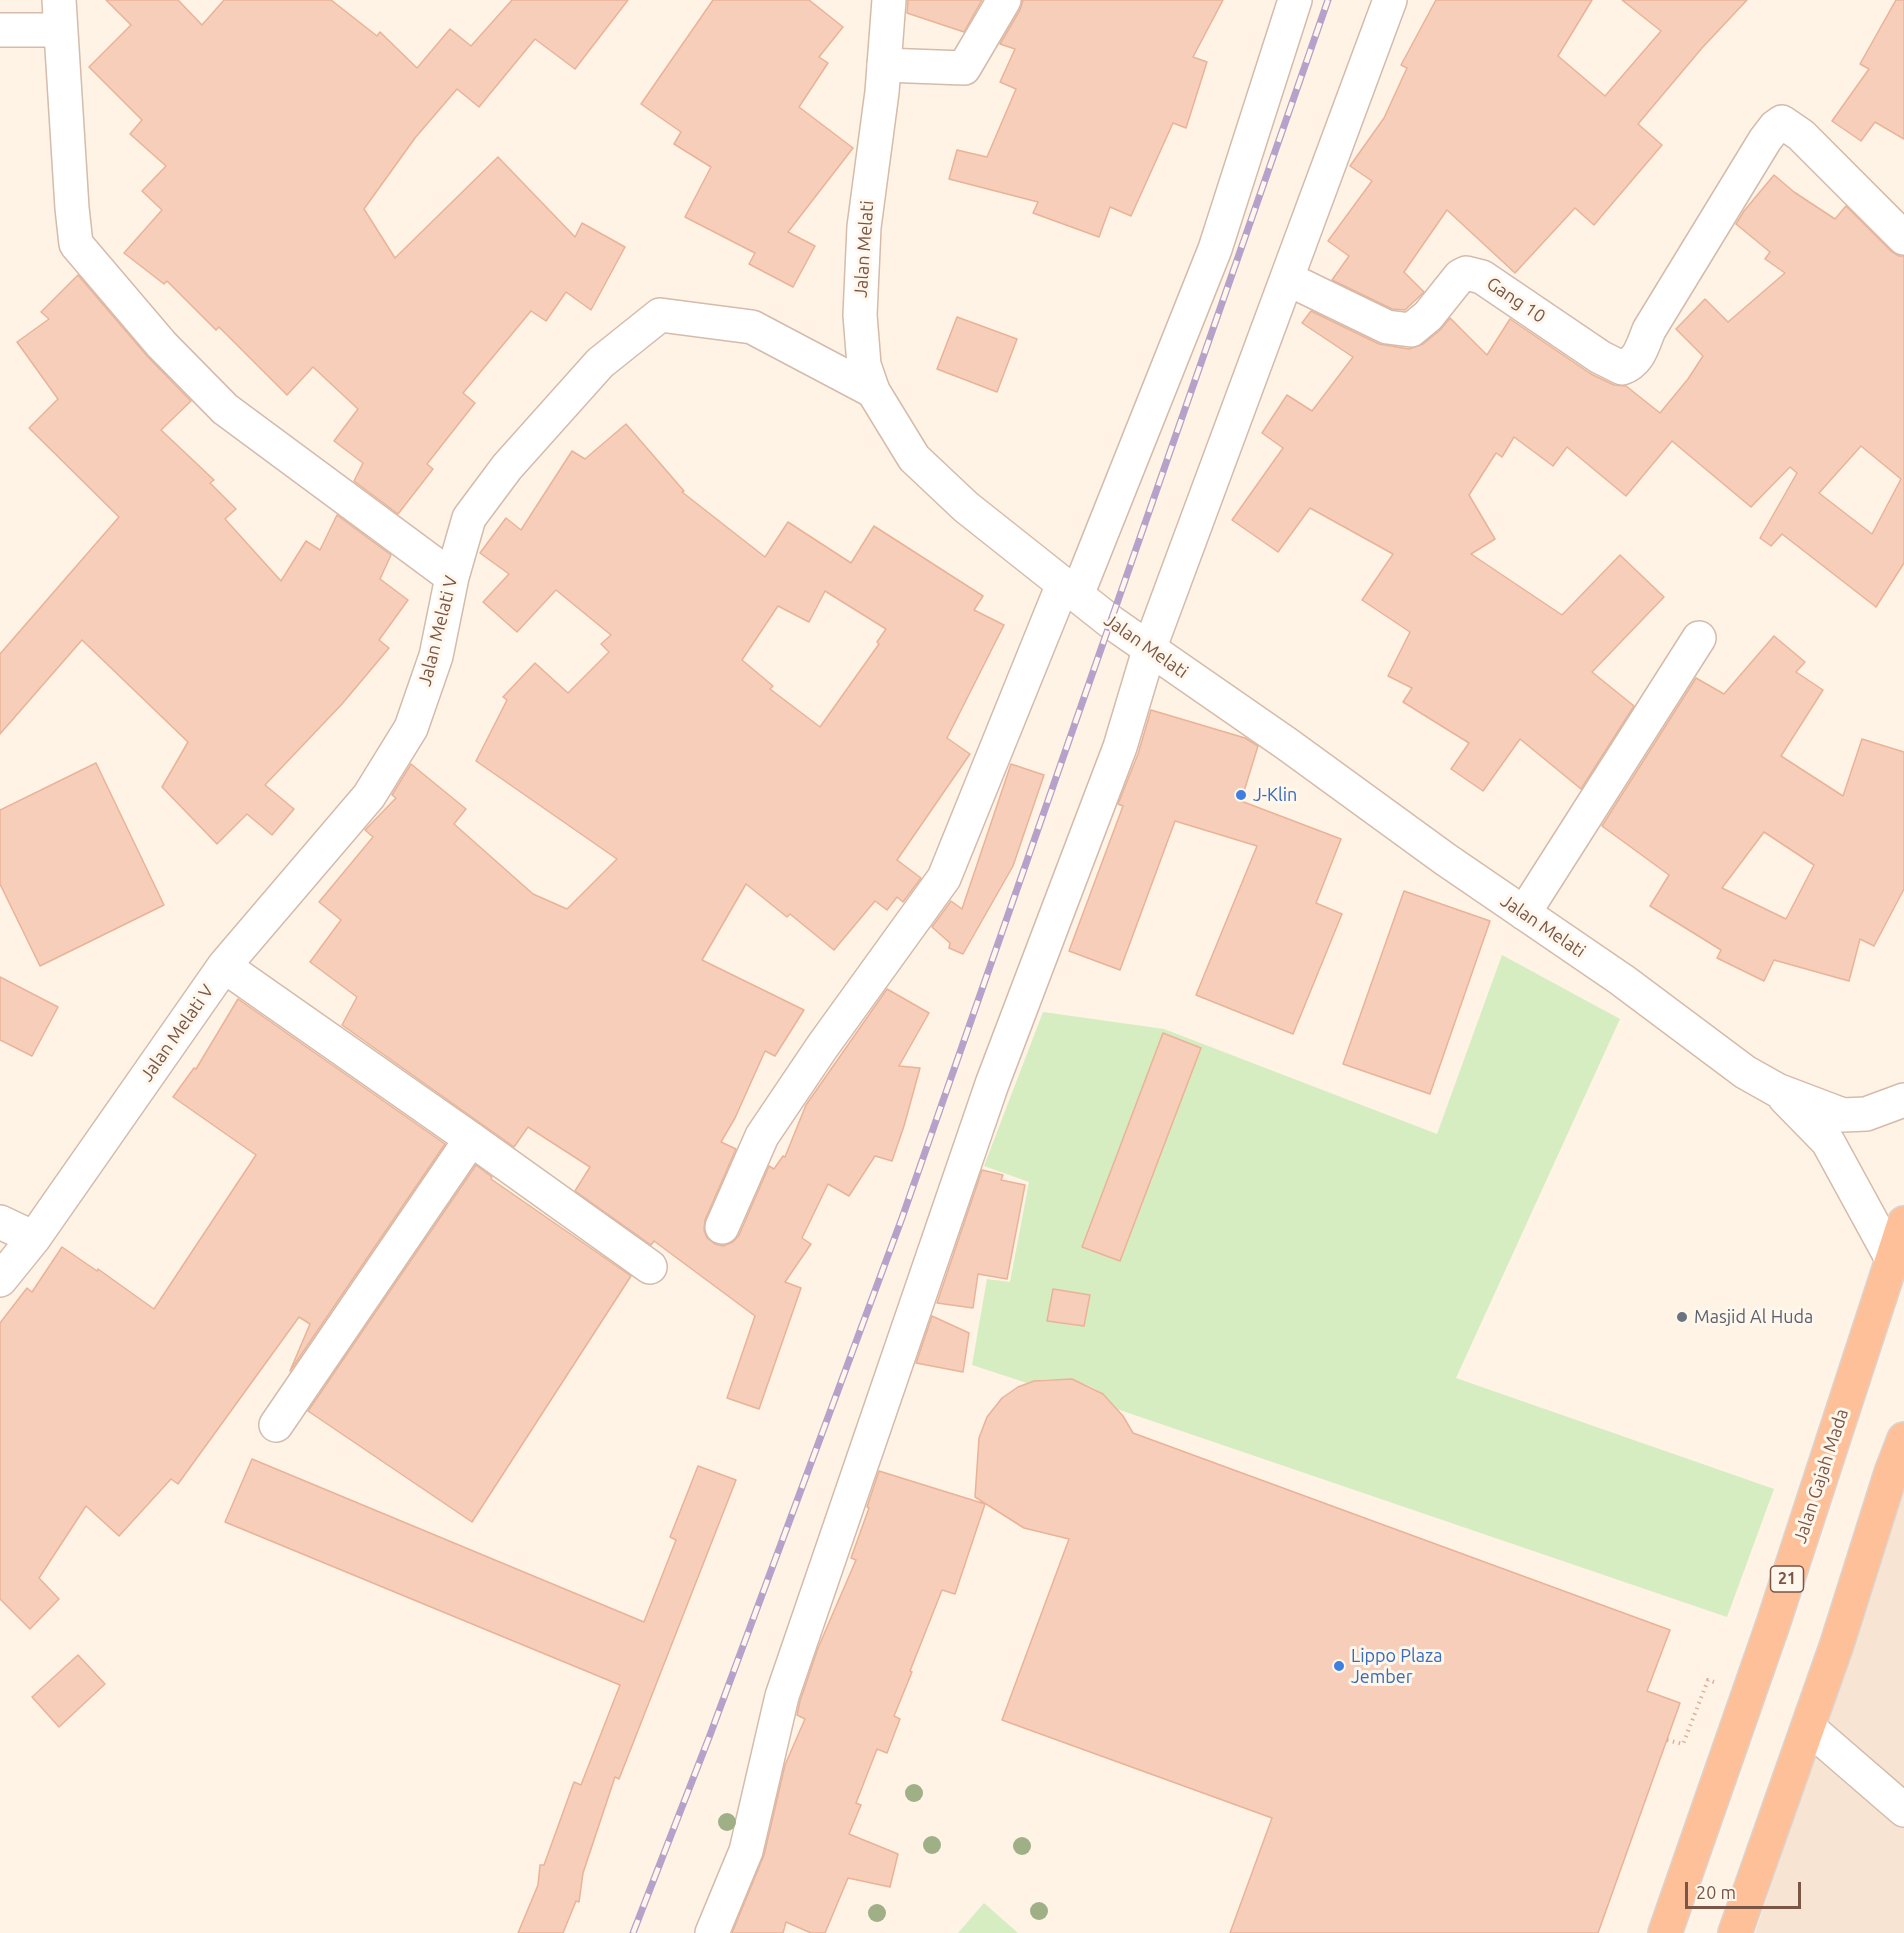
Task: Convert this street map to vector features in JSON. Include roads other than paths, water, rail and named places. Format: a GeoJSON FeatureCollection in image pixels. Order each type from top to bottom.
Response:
{"type":"FeatureCollection","features":[{"type":"Feature","properties":{"kind":"highway","name":"Jalan Gajah Mada"},"geometry":{"type":"LineString","coordinates":[[1665,1933],[1773,1623],[1904,1223]]}},
{"type":"Feature","properties":{"kind":"highway"},"geometry":{"type":"LineString","coordinates":[[1735,1933],[1897,1475],[1904,1438]]}},
{"type":"Feature","properties":{"kind":"street","name":"Jalan Melati"},"geometry":{"type":"LineString","coordinates":[[890,0],[864,227],[860,315],[864,365],[873,391],[914,458],[966,507],[1111,622],[1287,744],[1445,859],[1622,980],[1745,1072],[1777,1090]]}},
{"type":"Feature","properties":{"kind":"street"},"geometry":{"type":"LineString","coordinates":[[884,65],[964,68],[1004,0]]}},
{"type":"Feature","properties":{"kind":"street"},"geometry":{"type":"LineString","coordinates":[[722,1227],[762,1136],[822,1047],[944,878],[1215,249],[1295,0]]}},
{"type":"Feature","properties":{"kind":"street"},"geometry":{"type":"LineString","coordinates":[[712,1933],[746,1851],[782,1696],[992,1084],[1120,747],[1150,647],[1390,0]]}},
{"type":"Feature","properties":{"kind":"street"},"geometry":{"type":"LineString","coordinates":[[0,30],[59,15],[76,244],[162,345],[225,409],[452,576]]}},
{"type":"Feature","properties":{"kind":"street","name":"Gang 10"},"geometry":{"type":"LineString","coordinates":[[1288,279],[1386,327],[1411,330],[1428,316],[1460,276],[1466,273],[1491,283],[1600,357],[1622,368],[1632,365],[1649,330],[1765,140],[1782,122],[1801,135],[1904,238]]}},
{"type":"Feature","properties":{"kind":"street","name":"Jalan Melati V"},"geometry":{"type":"LineString","coordinates":[[0,1280],[34,1238],[224,966],[369,796],[411,728],[436,656],[452,576],[469,518],[507,467],[600,363],[660,315],[752,327],[873,391]]}},
{"type":"Feature","properties":{"kind":"street"},"geometry":{"type":"LineString","coordinates":[[1524,913],[1699,638]]}},
{"type":"Feature","properties":{"kind":"street"},"geometry":{"type":"LineString","coordinates":[[224,966],[650,1267]]}},
{"type":"Feature","properties":{"kind":"street"},"geometry":{"type":"LineString","coordinates":[[1777,1090],[1843,1115],[1866,1114],[1904,1100]]}},
{"type":"Feature","properties":{"kind":"street"},"geometry":{"type":"LineString","coordinates":[[1777,1090],[1828,1142],[1892,1259]]}},
{"type":"Feature","properties":{"kind":"street"},"geometry":{"type":"LineString","coordinates":[[276,1425],[471,1139]]}},
{"type":"Feature","properties":{"kind":"street"},"geometry":{"type":"LineString","coordinates":[[0,1222],[34,1238]]}},
{"type":"Feature","properties":{"kind":"street"},"geometry":{"type":"LineString","coordinates":[[1808,1727],[1904,1810]]}},
{"type":"Feature","properties":{"kind":"railway"},"geometry":{"type":"LineString","coordinates":[[633,1933],[710,1735],[902,1218],[1328,0]]}},
{"type":"Feature","properties":{"kind":"place","name":"J-Klin"},"geometry":{"type":"Point","coordinates":[1241,795]}},
{"type":"Feature","properties":{"kind":"place","name":"Masjid Al Huda"},"geometry":{"type":"Point","coordinates":[1682,1317]}},
{"type":"Feature","properties":{"kind":"place","name":"Lippo Plaza Jember"},"geometry":{"type":"Point","coordinates":[1339,1666]}}]}
